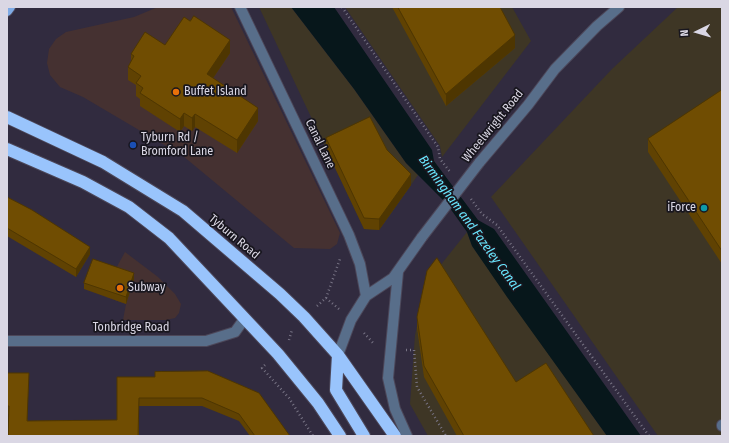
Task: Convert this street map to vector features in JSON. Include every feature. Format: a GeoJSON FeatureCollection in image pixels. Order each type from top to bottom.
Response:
{"type":"FeatureCollection","features":[{"type":"Feature","properties":{"kind":"highway","name":"Tyburn Road"},"geometry":{"type":"LineString","coordinates":[[7,117],[103,162],[183,212],[280,294],[304,317],[338,355],[395,436]]}},
{"type":"Feature","properties":{"kind":"highway"},"geometry":{"type":"LineString","coordinates":[[7,149],[83,182],[129,207],[169,238],[278,354],[313,397],[340,436]]}},
{"type":"Feature","properties":{"kind":"highway"},"geometry":{"type":"LineString","coordinates":[[338,355],[336,390],[364,436]]}},
{"type":"Feature","properties":{"kind":"main road"},"geometry":{"type":"LineString","coordinates":[[7,11],[10,7]]}},
{"type":"Feature","properties":{"kind":"street","name":"Canal Lane"},"geometry":{"type":"LineString","coordinates":[[240,7],[348,235],[360,264],[366,296]]}},
{"type":"Feature","properties":{"kind":"street","name":"Wheelwright Road"},"geometry":{"type":"LineString","coordinates":[[338,355],[351,320],[366,296],[393,278],[422,237],[479,163],[528,105],[555,69],[597,26],[619,7]]}},
{"type":"Feature","properties":{"kind":"street","name":"Wheelwright Road"},"geometry":{"type":"LineString","coordinates":[[398,272],[388,378],[395,409],[408,436]]}},
{"type":"Feature","properties":{"kind":"street","name":"Tonbridge Road"},"geometry":{"type":"LineString","coordinates":[[7,341],[206,342],[235,332],[245,318]]}},
{"type":"Feature","properties":{"kind":"path"},"geometry":{"type":"LineString","coordinates":[[342,7],[438,147],[440,159],[454,177]]}},
{"type":"Feature","properties":{"kind":"path"},"geometry":{"type":"LineString","coordinates":[[468,196],[482,214],[497,225],[649,436]]}},
{"type":"Feature","properties":{"kind":"shaded area"},"geometry":{"type":"Polygon","coordinates":[[[158,7],[231,7],[340,233],[337,244],[330,249],[294,248],[183,156],[83,97],[60,87],[50,75],[47,63],[49,49],[56,39],[66,32],[134,17],[158,7]]]}},
{"type":"Feature","properties":{"kind":"shaded area"},"geometry":{"type":"Polygon","coordinates":[[[259,7],[291,7],[354,89],[406,163],[418,175],[379,230],[364,229],[259,7]]]}},
{"type":"Feature","properties":{"kind":"shaded area"},"geometry":{"type":"Polygon","coordinates":[[[345,7],[512,7],[531,41],[442,157],[440,146],[345,7]]]}},
{"type":"Feature","properties":{"kind":"shaded area"},"geometry":{"type":"Polygon","coordinates":[[[678,7],[722,7],[722,436],[658,436],[491,197],[612,69],[678,7]]]}},
{"type":"Feature","properties":{"kind":"shaded area"},"geometry":{"type":"Polygon","coordinates":[[[467,232],[472,246],[607,436],[428,436],[410,404],[415,335],[427,282],[467,232]]]}},
{"type":"Feature","properties":{"kind":"shaded area"},"geometry":{"type":"Polygon","coordinates":[[[125,252],[158,277],[175,294],[181,304],[179,313],[175,318],[166,320],[123,320],[126,304],[106,297],[114,272],[125,252]]]}},
{"type":"Feature","properties":{"kind":"water","name":"Birmingham and Fazeley Canal"},"geometry":{"type":"Polygon","coordinates":[[[291,7],[334,7],[432,150],[434,161],[478,220],[494,229],[641,436],[607,436],[507,297],[472,246],[467,232],[447,204],[406,163],[354,89],[291,7]]]}},
{"type":"Feature","properties":{"kind":"building"},"geometry":{"type":"Polygon","coordinates":[[[398,7],[500,7],[515,35],[446,94],[398,7]]]}},
{"type":"Feature","properties":{"kind":"building","name":"Buffet Island"},"geometry":{"type":"Polygon","coordinates":[[[194,16],[230,40],[207,74],[258,108],[237,140],[195,114],[192,118],[184,113],[180,119],[140,93],[143,88],[136,83],[141,76],[128,67],[134,56],[131,54],[145,32],[165,45],[184,17],[190,21],[194,16]]]}},
{"type":"Feature","properties":{"kind":"building","name":"iForce"},"geometry":{"type":"Polygon","coordinates":[[[722,90],[722,251],[648,139],[722,90]]]}},
{"type":"Feature","properties":{"kind":"building"},"geometry":{"type":"Polygon","coordinates":[[[370,117],[387,150],[411,174],[379,219],[364,218],[326,138],[370,117]]]}},
{"type":"Feature","properties":{"kind":"building"},"geometry":{"type":"Polygon","coordinates":[[[7,197],[32,210],[90,247],[76,269],[7,228],[7,197]]]}},
{"type":"Feature","properties":{"kind":"building"},"geometry":{"type":"Polygon","coordinates":[[[437,258],[516,382],[546,363],[594,436],[464,436],[424,366],[417,317],[427,271],[437,258]]]}},
{"type":"Feature","properties":{"kind":"building"},"geometry":{"type":"Polygon","coordinates":[[[93,259],[134,273],[126,297],[84,283],[93,259]]]}},
{"type":"Feature","properties":{"kind":"building"},"geometry":{"type":"Polygon","coordinates":[[[208,371],[259,393],[290,436],[255,436],[239,414],[202,398],[139,398],[138,436],[8,436],[9,406],[7,406],[7,373],[29,373],[27,421],[117,420],[117,377],[155,377],[155,372],[208,371]]]}},
{"type":"Feature","properties":{"kind":"place","name":"Buffet Island"},"geometry":{"type":"Point","coordinates":[176,92]}},
{"type":"Feature","properties":{"kind":"place","name":"Tyburn Rd / Bromford Lane"},"geometry":{"type":"Point","coordinates":[133,145]}},
{"type":"Feature","properties":{"kind":"place","name":"iForce"},"geometry":{"type":"Point","coordinates":[704,208]}},
{"type":"Feature","properties":{"kind":"place","name":"Subway"},"geometry":{"type":"Point","coordinates":[120,288]}}]}
